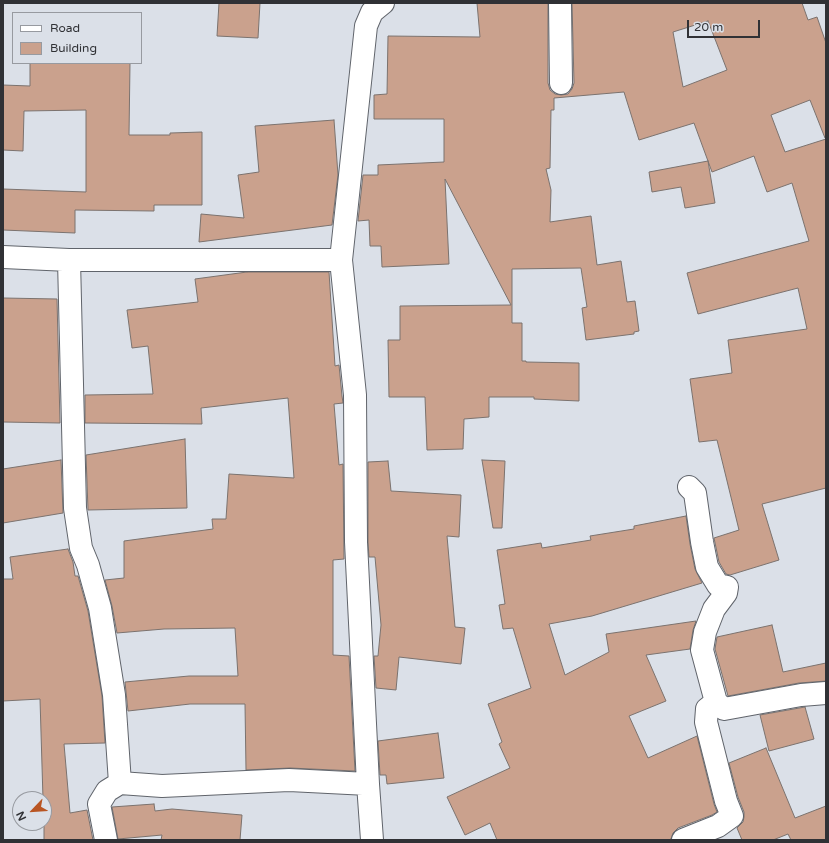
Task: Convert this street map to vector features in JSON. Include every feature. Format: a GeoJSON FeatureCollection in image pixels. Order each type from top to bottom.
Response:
{"type":"FeatureCollection","features":[{"type":"Feature","properties":{"kind":"street"},"geometry":{"type":"LineString","coordinates":[[372,840],[356,542],[355,395],[341,260],[366,26],[372,12],[383,3]]}},
{"type":"Feature","properties":{"kind":"street"},"geometry":{"type":"LineString","coordinates":[[560,3],[561,83]]}},
{"type":"Feature","properties":{"kind":"street"},"geometry":{"type":"LineString","coordinates":[[3,257],[69,260],[341,260]]}},
{"type":"Feature","properties":{"kind":"street"},"geometry":{"type":"LineString","coordinates":[[69,260],[75,508],[81,548],[88,565],[100,608],[114,695],[120,783]]}},
{"type":"Feature","properties":{"kind":"street"},"geometry":{"type":"LineString","coordinates":[[689,487],[695,493],[707,567],[718,585],[727,587],[726,593],[714,609],[706,632],[702,650],[716,702],[724,709],[802,695],[826,693]]}},
{"type":"Feature","properties":{"kind":"street"},"geometry":{"type":"LineString","coordinates":[[683,840],[718,826],[732,816],[726,801],[706,722],[707,709],[716,702]]}},
{"type":"Feature","properties":{"kind":"street"},"geometry":{"type":"LineString","coordinates":[[106,840],[99,804],[107,792],[120,783],[162,786],[289,780],[368,784]]}},
{"type":"Feature","properties":{"kind":"building"},"geometry":{"type":"Polygon","coordinates":[[[219,3],[260,3],[258,38],[217,36],[219,3]]]}},
{"type":"Feature","properties":{"kind":"building"},"geometry":{"type":"Polygon","coordinates":[[[477,3],[548,3],[548,83],[550,90],[555,94],[561,95],[568,94],[574,83],[572,3],[802,3],[808,20],[817,17],[826,43],[826,138],[810,100],[771,115],[785,152],[826,139],[826,488],[762,504],[779,560],[730,575],[726,574],[719,562],[714,538],[739,530],[717,440],[699,442],[690,379],[732,373],[728,340],[807,329],[798,288],[698,314],[687,273],[809,241],[792,183],[767,192],[754,156],[712,172],[694,123],[639,140],[624,92],[554,98],[554,110],[551,110],[550,168],[546,169],[551,190],[550,222],[591,216],[597,265],[621,261],[627,302],[635,301],[639,331],[634,332],[634,334],[586,340],[582,308],[587,307],[581,268],[512,269],[512,323],[522,323],[522,361],[579,363],[579,401],[534,399],[534,397],[489,397],[489,417],[464,419],[463,449],[427,450],[425,397],[389,397],[388,340],[400,340],[400,306],[511,305],[445,179],[449,264],[382,267],[381,246],[370,246],[369,220],[358,221],[363,175],[378,175],[378,165],[444,162],[444,119],[374,119],[374,95],[387,94],[388,36],[480,37],[477,3]],[[708,21],[673,32],[683,87],[727,70],[708,21]]]}},
{"type":"Feature","properties":{"kind":"building"},"geometry":{"type":"Polygon","coordinates":[[[30,64],[130,64],[129,135],[170,135],[170,133],[202,132],[202,205],[154,205],[154,211],[75,210],[75,233],[3,230],[3,189],[86,192],[86,110],[24,111],[23,151],[3,150],[3,85],[30,86],[30,64]]]}},
{"type":"Feature","properties":{"kind":"building"},"geometry":{"type":"Polygon","coordinates":[[[334,120],[338,175],[332,225],[199,242],[201,214],[244,218],[238,175],[259,172],[255,126],[334,120]]]}},
{"type":"Feature","properties":{"kind":"building"},"geometry":{"type":"Polygon","coordinates":[[[708,161],[715,203],[685,208],[681,187],[652,192],[649,172],[708,161]]]}},
{"type":"Feature","properties":{"kind":"building"},"geometry":{"type":"Polygon","coordinates":[[[247,272],[329,272],[335,366],[339,365],[343,403],[334,404],[339,465],[343,464],[344,559],[333,560],[333,655],[349,656],[355,771],[290,768],[246,770],[245,704],[190,704],[128,711],[125,682],[189,676],[238,676],[235,628],[164,629],[117,633],[105,580],[124,578],[124,541],[213,529],[212,519],[226,519],[229,474],[294,478],[288,398],[201,408],[202,424],[85,423],[85,395],[153,394],[148,346],[132,348],[127,310],[198,302],[195,279],[247,272]]]}},
{"type":"Feature","properties":{"kind":"building"},"geometry":{"type":"Polygon","coordinates":[[[3,298],[57,299],[60,423],[3,422],[3,298]]]}},
{"type":"Feature","properties":{"kind":"building"},"geometry":{"type":"Polygon","coordinates":[[[185,439],[187,508],[88,510],[86,455],[185,439]]]}},
{"type":"Feature","properties":{"kind":"building"},"geometry":{"type":"Polygon","coordinates":[[[61,460],[63,513],[3,523],[3,469],[61,460]]]}},
{"type":"Feature","properties":{"kind":"building"},"geometry":{"type":"Polygon","coordinates":[[[482,460],[505,461],[502,528],[493,528],[482,460]]]}},
{"type":"Feature","properties":{"kind":"building"},"geometry":{"type":"Polygon","coordinates":[[[388,461],[391,491],[461,495],[459,537],[447,536],[455,627],[465,628],[461,664],[399,657],[396,690],[376,688],[374,656],[378,656],[381,625],[375,557],[369,557],[368,542],[368,462],[388,461]]]}},
{"type":"Feature","properties":{"kind":"building"},"geometry":{"type":"Polygon","coordinates":[[[686,516],[695,569],[702,583],[592,616],[549,624],[565,675],[609,652],[606,634],[696,621],[690,649],[646,655],[666,701],[629,716],[648,758],[697,736],[717,812],[678,828],[673,833],[671,839],[668,840],[497,840],[490,823],[465,835],[447,797],[510,768],[499,744],[502,742],[488,704],[531,688],[513,628],[503,629],[499,605],[505,604],[497,550],[541,543],[542,548],[591,540],[590,536],[634,529],[634,526],[686,516]]]}},
{"type":"Feature","properties":{"kind":"building"},"geometry":{"type":"Polygon","coordinates":[[[68,549],[73,562],[75,576],[78,576],[88,611],[102,696],[105,743],[64,744],[70,813],[87,810],[93,840],[44,840],[44,831],[52,831],[52,791],[43,791],[40,699],[3,701],[3,579],[13,579],[10,557],[68,549]]]}},
{"type":"Feature","properties":{"kind":"building"},"geometry":{"type":"Polygon","coordinates":[[[772,625],[783,672],[826,663],[826,681],[799,683],[728,696],[715,649],[717,637],[772,625]]]}},
{"type":"Feature","properties":{"kind":"building"},"geometry":{"type":"Polygon","coordinates":[[[805,707],[814,739],[769,751],[760,715],[805,707]]]}},
{"type":"Feature","properties":{"kind":"building"},"geometry":{"type":"Polygon","coordinates":[[[438,733],[444,778],[387,784],[386,775],[380,775],[378,741],[438,733]]]}},
{"type":"Feature","properties":{"kind":"building"},"geometry":{"type":"Polygon","coordinates":[[[766,748],[795,818],[826,806],[826,840],[791,840],[788,834],[773,840],[742,840],[737,828],[743,822],[744,812],[738,797],[729,763],[766,748]]]}},
{"type":"Feature","properties":{"kind":"building"},"geometry":{"type":"Polygon","coordinates":[[[154,804],[155,811],[172,809],[242,815],[240,840],[161,840],[162,835],[118,839],[112,807],[154,804]]]}}]}
